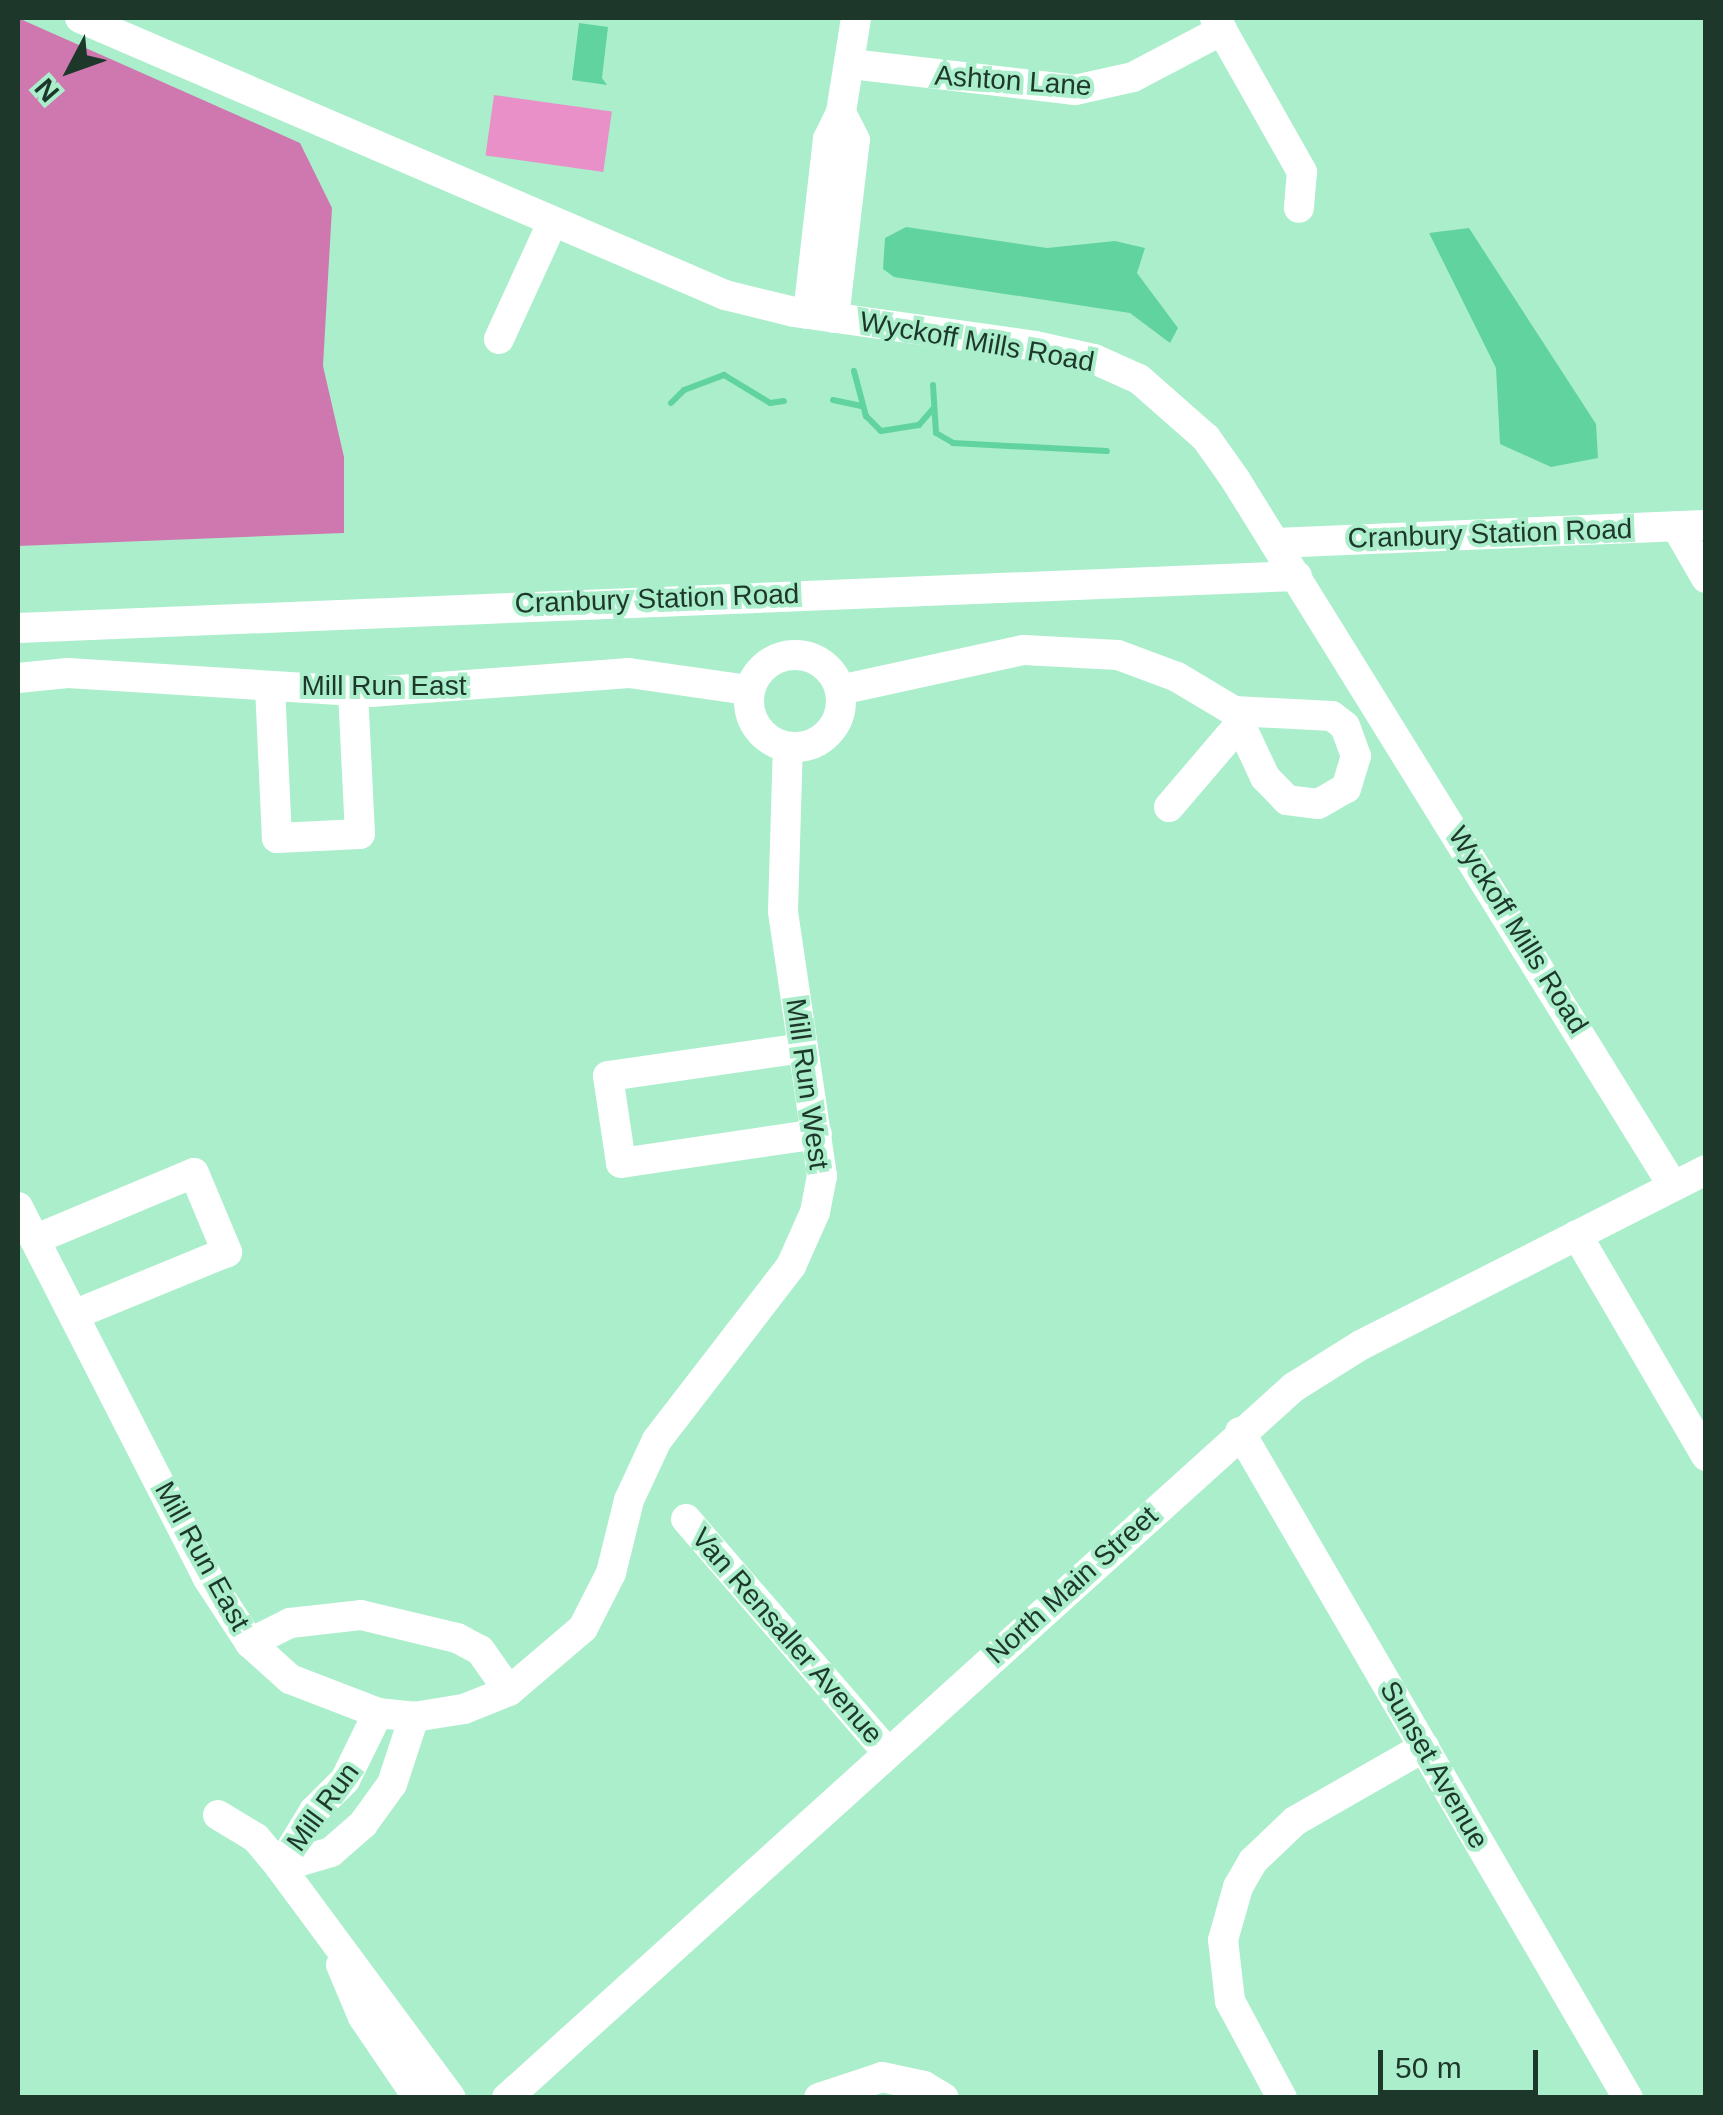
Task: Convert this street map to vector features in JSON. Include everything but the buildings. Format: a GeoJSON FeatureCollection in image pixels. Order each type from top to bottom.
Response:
{"type":"FeatureCollection","features":[{"type":"Feature","properties":{"kind":"street","name":"Wyckoff Mills Road"},"geometry":{"type":"LineString","coordinates":[[80,18],[725,296],[821,316],[1035,346],[1094,359],[1140,379],[1206,438],[1276,543],[1672,1186]]}},
{"type":"Feature","properties":{"kind":"street"},"geometry":{"type":"LineString","coordinates":[[821,316],[832,226],[828,139],[841,112],[856,18]]}},
{"type":"Feature","properties":{"kind":"street"},"geometry":{"type":"LineString","coordinates":[[1219,24],[1302,172],[1299,208]]}},
{"type":"Feature","properties":{"kind":"street","name":"Ashton Lane"},"geometry":{"type":"LineString","coordinates":[[851,64],[1074,90],[1132,77],[1219,24]]}},
{"type":"Feature","properties":{"kind":"street"},"geometry":{"type":"LineString","coordinates":[[498,339],[552,223]]}},
{"type":"Feature","properties":{"kind":"street"},"geometry":{"type":"LineString","coordinates":[[1691,525],[1706,578]]}},
{"type":"Feature","properties":{"kind":"street","name":"Cranbury Station Road"},"geometry":{"type":"LineString","coordinates":[[1276,543],[1691,525]]}},
{"type":"Feature","properties":{"kind":"street","name":"Cranbury Station Road"},"geometry":{"type":"LineString","coordinates":[[18,628],[1296,576]]}},
{"type":"Feature","properties":{"kind":"street"},"geometry":{"type":"LineString","coordinates":[[840,690],[972,656],[1069,649],[1143,663],[1237,718],[1275,791],[1301,804],[1332,799],[1346,788],[1356,756],[1345,726],[1318,711],[1237,718],[1169,807]]}},
{"type":"Feature","properties":{"kind":"street"},"geometry":{"type":"LineString","coordinates":[[788,654],[826,666],[840,690],[839,716],[824,737],[788,747],[761,733],[749,690],[762,667],[788,654]]}},
{"type":"Feature","properties":{"kind":"street","name":"Mill Run East"},"geometry":{"type":"LineString","coordinates":[[18,678],[68,674],[353,691],[629,674],[749,690]]}},
{"type":"Feature","properties":{"kind":"street"},"geometry":{"type":"LineString","coordinates":[[270,686],[277,838],[360,834],[353,691]]}},
{"type":"Feature","properties":{"kind":"street"},"geometry":{"type":"LineString","coordinates":[[1345,726],[1378,706]]}},
{"type":"Feature","properties":{"kind":"street","name":"Mill Run West"},"geometry":{"type":"LineString","coordinates":[[600,1599],[630,1500],[658,1440],[806,1239],[822,1176],[783,911],[788,747]]}},
{"type":"Feature","properties":{"kind":"street"},"geometry":{"type":"LineString","coordinates":[[803,1048],[608,1076],[621,1163],[817,1134]]}},
{"type":"Feature","properties":{"kind":"street","name":"North Main Street"},"geometry":{"type":"LineString","coordinates":[[507,2098],[1240,1432],[1341,1356],[1706,1170]]}},
{"type":"Feature","properties":{"kind":"street"},"geometry":{"type":"LineString","coordinates":[[36,1238],[194,1173],[227,1252],[76,1314]]}},
{"type":"Feature","properties":{"kind":"street","name":"Mill Run East"},"geometry":{"type":"LineString","coordinates":[[18,1207],[207,1577],[250,1643],[290,1680],[378,1713],[414,1717],[464,1709],[509,1691],[552,1659],[600,1599]]}},
{"type":"Feature","properties":{"kind":"street"},"geometry":{"type":"LineString","coordinates":[[1577,1236],[1706,1456]]}},
{"type":"Feature","properties":{"kind":"street","name":"Sunset Avenue"},"geometry":{"type":"LineString","coordinates":[[1240,1432],[1628,2098]]}},
{"type":"Feature","properties":{"kind":"street","name":"Van Rensaller Avenue"},"geometry":{"type":"LineString","coordinates":[[686,1520],[888,1753]]}},
{"type":"Feature","properties":{"kind":"street"},"geometry":{"type":"LineString","coordinates":[[250,1643],[290,1623],[376,1618],[480,1650],[509,1691]]}},
{"type":"Feature","properties":{"kind":"street","name":"Mill Run"},"geometry":{"type":"LineString","coordinates":[[280,1866],[314,1811],[345,1780],[378,1713]]}},
{"type":"Feature","properties":{"kind":"street","name":"Mill Run"},"geometry":{"type":"LineString","coordinates":[[280,1866],[331,1852],[363,1824],[392,1784],[414,1717]]}},
{"type":"Feature","properties":{"kind":"street"},"geometry":{"type":"LineString","coordinates":[[1282,2098],[1240,2026],[1226,1986],[1223,1940],[1238,1887],[1253,1861],[1295,1821],[1424,1747]]}},
{"type":"Feature","properties":{"kind":"street"},"geometry":{"type":"LineString","coordinates":[[218,1815],[256,1838],[280,1866],[329,1939],[386,2002],[451,2098]]}},
{"type":"Feature","properties":{"kind":"street"},"geometry":{"type":"LineString","coordinates":[[329,1939],[363,2017],[418,2098]]}},
{"type":"Feature","properties":{"kind":"street"},"geometry":{"type":"LineString","coordinates":[[819,2098],[882,2077],[924,2086],[944,2098]]}},
{"type":"Feature","properties":{"kind":"shaded area"},"geometry":{"type":"Polygon","coordinates":[[[18,18],[300,143],[332,208],[323,366],[344,457],[344,533],[18,546],[18,18]]]}},
{"type":"Feature","properties":{"kind":"shaded area"},"geometry":{"type":"Polygon","coordinates":[[[579,23],[608,27],[602,78],[607,85],[572,80],[579,23]]]}},
{"type":"Feature","properties":{"kind":"shaded area"},"geometry":{"type":"Polygon","coordinates":[[[494,95],[612,112],[603,172],[486,155],[494,95]]]}},
{"type":"Feature","properties":{"kind":"shaded area"},"geometry":{"type":"Polygon","coordinates":[[[906,227],[1047,248],[1115,241],[1145,248],[1137,273],[1178,328],[1170,343],[1130,313],[894,277],[883,269],[885,238],[906,227]]]}},
{"type":"Feature","properties":{"kind":"shaded area"},"geometry":{"type":"Polygon","coordinates":[[[1469,228],[1596,424],[1598,458],[1551,467],[1500,444],[1496,368],[1429,233],[1469,228]]]}},
{"type":"Feature","properties":{"kind":"waterway"},"geometry":{"type":"LineString","coordinates":[[854,371],[866,416],[881,431],[919,425],[933,409]]}},
{"type":"Feature","properties":{"kind":"waterway"},"geometry":{"type":"LineString","coordinates":[[671,403],[684,390],[724,375],[770,403],[784,401]]}},
{"type":"Feature","properties":{"kind":"waterway"},"geometry":{"type":"LineString","coordinates":[[933,385],[936,433],[953,443],[1107,451]]}},
{"type":"Feature","properties":{"kind":"waterway"},"geometry":{"type":"LineString","coordinates":[[833,400],[861,406]]}}]}
